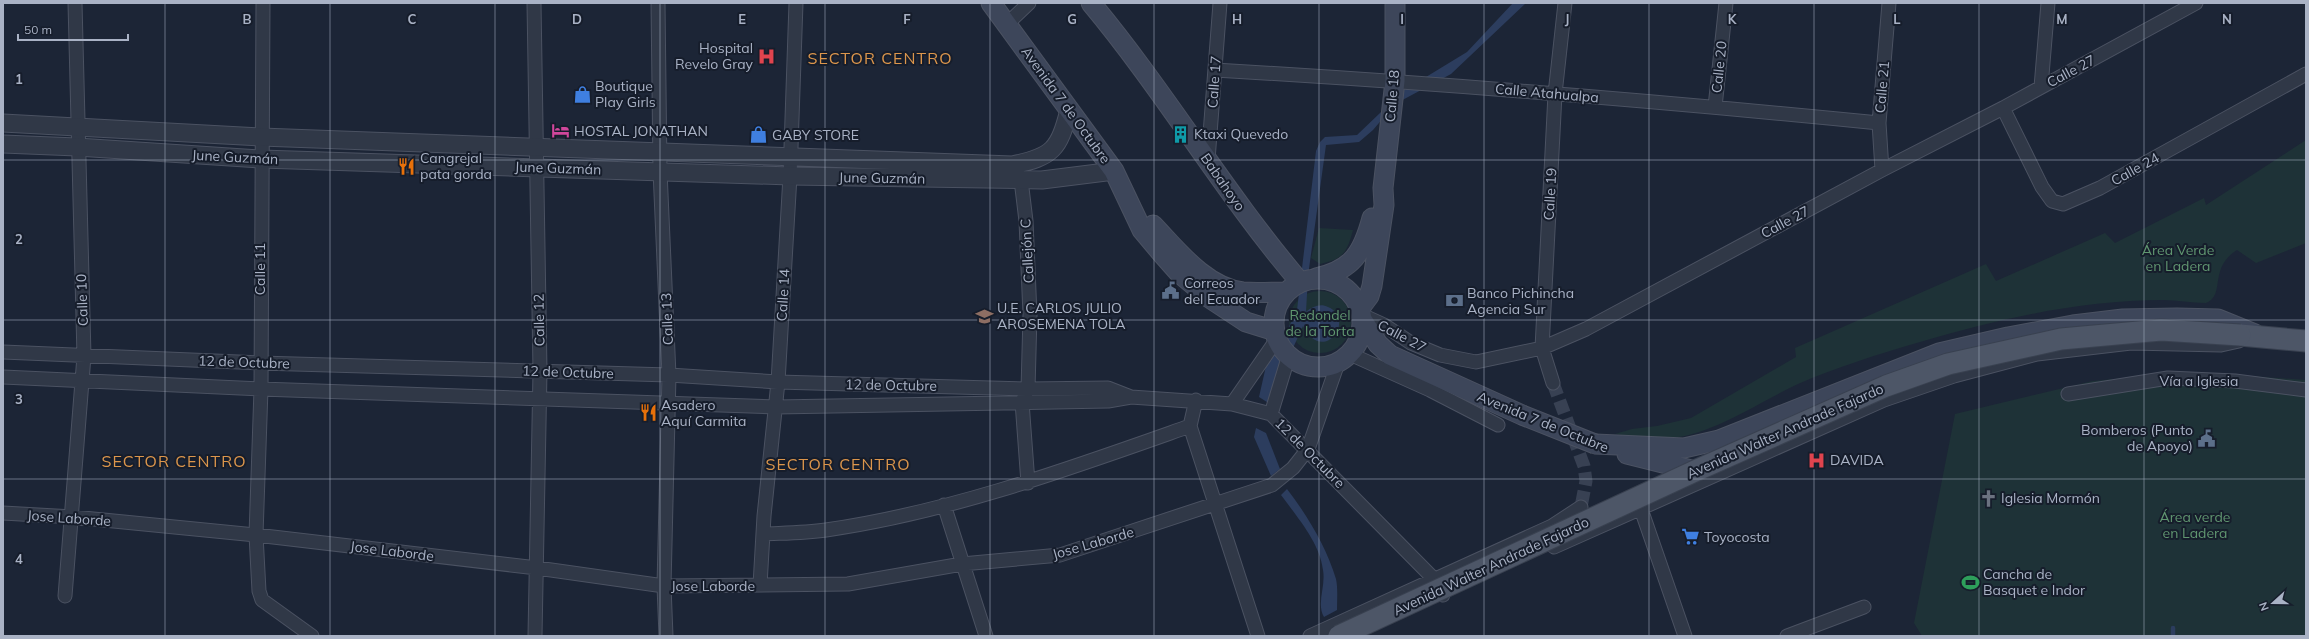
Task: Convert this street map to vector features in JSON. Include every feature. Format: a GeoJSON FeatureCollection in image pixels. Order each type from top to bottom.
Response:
{"type":"FeatureCollection","features":[{"type":"Feature","properties":{"kind":"main road","name":"Avenida 7 de Octubre"},"geometry":{"type":"LineString","coordinates":[[991,3],[1114,171],[1142,230],[1179,273],[1194,286],[1246,322],[1276,335]]}},
{"type":"Feature","properties":{"kind":"main road","name":"Babahoyo"},"geometry":{"type":"LineString","coordinates":[[1091,3],[1127,46],[1266,242],[1301,284]]}},
{"type":"Feature","properties":{"kind":"main road","name":"Calle 18"},"geometry":{"type":"LineString","coordinates":[[1362,315],[1372,286],[1384,205],[1383,188],[1395,81],[1395,3]]}},
{"type":"Feature","properties":{"kind":"main road","name":"Calle 18"},"geometry":{"type":"LineString","coordinates":[[1301,284],[1333,275],[1344,269],[1361,251],[1383,188]]}},
{"type":"Feature","properties":{"kind":"main road"},"geometry":{"type":"LineString","coordinates":[[1134,212],[1151,223],[1194,267],[1215,282],[1242,292],[1330,280],[1343,286],[1353,296],[1362,315],[1348,354],[1324,367],[1299,363],[1289,355],[1276,335],[1275,317],[1278,304],[1301,284]]}},
{"type":"Feature","properties":{"kind":"main road","name":"Avenida 7 de Octubre"},"geometry":{"type":"LineString","coordinates":[[1362,315],[1378,344],[1396,357],[1522,415],[1595,444],[1655,462],[1695,471]]}},
{"type":"Feature","properties":{"kind":"main road","name":"Avenida Walter Andrade Fajardo"},"geometry":{"type":"LineString","coordinates":[[1595,444],[1684,448],[1719,440],[1939,353],[2008,336],[2073,325],[2123,319],[2218,319],[2250,336]]}},
{"type":"Feature","properties":{"kind":"main road","name":"Avenida Walter Andrade Fajardo"},"geometry":{"type":"LineString","coordinates":[[1336,629],[1886,386],[1948,364],[2061,339],[2161,330],[2306,341]]}},
{"type":"Feature","properties":{"kind":"main road","name":"Avenida 7 de Octubre"},"geometry":{"type":"LineString","coordinates":[[1348,354],[1396,357]]}},
{"type":"Feature","properties":{"kind":"street","name":"Calle 10"},"geometry":{"type":"LineString","coordinates":[[65,596],[73,517],[84,356],[77,147],[75,3]]}},
{"type":"Feature","properties":{"kind":"street","name":"Calle 11"},"geometry":{"type":"LineString","coordinates":[[263,3],[261,137],[261,389],[256,535],[260,597],[312,636]]}},
{"type":"Feature","properties":{"kind":"street","name":"Calle 12"},"geometry":{"type":"LineString","coordinates":[[534,3],[538,148],[540,370],[537,568],[534,636]]}},
{"type":"Feature","properties":{"kind":"street","name":"Calle 13"},"geometry":{"type":"LineString","coordinates":[[658,3],[660,171],[669,375],[664,586],[666,636]]}},
{"type":"Feature","properties":{"kind":"street","name":"Calle 14"},"geometry":{"type":"LineString","coordinates":[[760,585],[763,534],[778,382],[791,156],[796,3]]}},
{"type":"Feature","properties":{"kind":"street"},"geometry":{"type":"LineString","coordinates":[[1007,24],[1029,3]]}},
{"type":"Feature","properties":{"kind":"street","name":"Calle 17"},"geometry":{"type":"LineString","coordinates":[[1208,160],[1220,3]]}},
{"type":"Feature","properties":{"kind":"street","name":"Calle 19"},"geometry":{"type":"LineString","coordinates":[[1553,383],[1542,348],[1555,94],[1565,3]]}},
{"type":"Feature","properties":{"kind":"street","name":"Calle 20"},"geometry":{"type":"LineString","coordinates":[[1714,107],[1726,3]]}},
{"type":"Feature","properties":{"kind":"street","name":"Calle 21"},"geometry":{"type":"LineString","coordinates":[[1882,170],[1879,123],[1889,3]]}},
{"type":"Feature","properties":{"kind":"street"},"geometry":{"type":"LineString","coordinates":[[2041,87],[2048,3]]}},
{"type":"Feature","properties":{"kind":"street","name":"Calle 27"},"geometry":{"type":"LineString","coordinates":[[1362,315],[1384,325],[1411,343],[1440,355],[1476,362],[1542,348],[1586,329],[1882,170],[2004,108],[2196,3]]}},
{"type":"Feature","properties":{"kind":"street","name":"Calle Atahualpa"},"geometry":{"type":"LineString","coordinates":[[1215,70],[1395,81],[1714,107],[1879,123]]}},
{"type":"Feature","properties":{"kind":"street","name":"Calle 24"},"geometry":{"type":"LineString","coordinates":[[2004,108],[2042,187],[2052,200],[2063,204],[2100,188],[2306,74]]}},
{"type":"Feature","properties":{"kind":"street","name":"June Guzmán"},"geometry":{"type":"LineString","coordinates":[[3,123],[261,137],[1012,165],[1036,160],[1057,145],[1063,132],[1069,110]]}},
{"type":"Feature","properties":{"kind":"street","name":"June Guzmán"},"geometry":{"type":"LineString","coordinates":[[3,144],[77,147],[261,159],[790,176],[1042,180],[1114,171]]}},
{"type":"Feature","properties":{"kind":"street","name":"Callejón C"},"geometry":{"type":"LineString","coordinates":[[1012,165],[1021,180],[1026,221],[1030,315],[1028,389]]}},
{"type":"Feature","properties":{"kind":"street"},"geometry":{"type":"LineString","coordinates":[[1232,404],[1276,335]]}},
{"type":"Feature","properties":{"kind":"street","name":"Avenida Walter Andrade Fajardo"},"geometry":{"type":"LineString","coordinates":[[1360,636],[1559,545],[1884,400],[1954,376],[2037,354],[2131,343],[2221,345],[2250,336]]}},
{"type":"Feature","properties":{"kind":"street","name":"12 de Octubre"},"geometry":{"type":"LineString","coordinates":[[3,352],[260,363],[540,370],[669,375],[778,382],[1028,389],[1108,388],[1131,397]]}},
{"type":"Feature","properties":{"kind":"street","name":"Avenida 7 de Octubre"},"geometry":{"type":"LineString","coordinates":[[1348,354],[1430,390],[1498,425]]}},
{"type":"Feature","properties":{"kind":"street","name":"Jose Laborde"},"geometry":{"type":"LineString","coordinates":[[3,513],[73,517],[256,535],[537,568],[664,586],[848,584],[962,564],[1060,556],[1272,485],[1294,468],[1308,450],[1348,354]]}},
{"type":"Feature","properties":{"kind":"street"},"geometry":{"type":"LineString","coordinates":[[1271,414],[1289,355]]}},
{"type":"Feature","properties":{"kind":"street","name":"12 de Octubre"},"geometry":{"type":"LineString","coordinates":[[3,377],[261,389],[776,407],[1108,401],[1131,397],[1196,400],[1232,404],[1271,414],[1434,578],[1444,597]]}},
{"type":"Feature","properties":{"kind":"street","name":"Vía a Iglesia"},"geometry":{"type":"LineString","coordinates":[[2068,394],[2168,378],[2235,380],[2306,390]]}},
{"type":"Feature","properties":{"kind":"street"},"geometry":{"type":"LineString","coordinates":[[1028,389],[1022,402],[1028,483]]}},
{"type":"Feature","properties":{"kind":"street"},"geometry":{"type":"LineString","coordinates":[[1196,400],[1190,426],[1258,636]]}},
{"type":"Feature","properties":{"kind":"street"},"geometry":{"type":"LineString","coordinates":[[763,534],[825,531],[899,518],[1028,483],[1190,426]]}},
{"type":"Feature","properties":{"kind":"street"},"geometry":{"type":"LineString","coordinates":[[944,505],[986,636]]}},
{"type":"Feature","properties":{"kind":"street","name":"Avenida Walter Andrade Fajardo"},"geometry":{"type":"LineString","coordinates":[[1310,636],[1336,629],[1434,578],[1552,526],[1581,507],[1570,532],[1559,545]]}},
{"type":"Feature","properties":{"kind":"street"},"geometry":{"type":"LineString","coordinates":[[1641,509],[1685,636]]}},
{"type":"Feature","properties":{"kind":"street"},"geometry":{"type":"LineString","coordinates":[[1787,636],[1864,607]]}},
{"type":"Feature","properties":{"kind":"green space","name":"Área Verde en Ladera"},"geometry":{"type":"Polygon","coordinates":[[[2306,140],[2306,243],[2256,263],[2237,250],[2228,257],[2223,265],[2215,294],[2212,299],[2206,303],[2168,300],[2132,301],[2101,303],[2040,312],[1949,334],[1843,366],[1783,391],[1720,424],[1687,435],[1657,439],[1615,434],[1632,429],[1657,426],[1691,418],[1796,357],[1795,348],[1986,264],[1996,281],[2105,233],[2115,243],[2204,198],[2206,205],[2306,140]]]}},
{"type":"Feature","properties":{"kind":"green space"},"geometry":{"type":"Polygon","coordinates":[[[1319,228],[1353,230],[1349,244],[1343,254],[1334,260],[1320,264],[1311,258],[1319,228]]]}},
{"type":"Feature","properties":{"kind":"green space","name":"Redondel de la Torta"},"geometry":{"type":"Polygon","coordinates":[[[1314,291],[1326,291],[1342,300],[1349,310],[1351,322],[1349,334],[1342,344],[1326,353],[1314,353],[1303,348],[1294,339],[1289,328],[1289,316],[1294,305],[1303,296],[1314,291]]]}},
{"type":"Feature","properties":{"kind":"green space","name":"Área verde en Ladera"},"geometry":{"type":"Polygon","coordinates":[[[2192,372],[2306,380],[2306,636],[1922,636],[1914,623],[1955,414],[2093,381],[2192,372]]]}},
{"type":"Feature","properties":{"kind":"water"},"geometry":{"type":"Polygon","coordinates":[[[1513,3],[1526,3],[1451,74],[1395,104],[1373,130],[1359,142],[1326,145],[1308,276],[1306,312],[1316,306],[1322,305],[1328,307],[1336,313],[1339,321],[1338,329],[1334,336],[1327,341],[1319,342],[1311,337],[1303,326],[1293,348],[1277,370],[1273,406],[1259,397],[1266,366],[1283,339],[1297,310],[1316,151],[1320,142],[1325,137],[1357,135],[1403,91],[1467,52],[1513,3]]]}},
{"type":"Feature","properties":{"kind":"water"},"geometry":{"type":"Polygon","coordinates":[[[1256,428],[1266,433],[1280,469],[1271,476],[1254,437],[1256,428]]]}},
{"type":"Feature","properties":{"kind":"water"},"geometry":{"type":"Polygon","coordinates":[[[1287,489],[1302,509],[1315,531],[1327,555],[1336,579],[1337,610],[1324,617],[1321,606],[1324,576],[1321,560],[1313,540],[1301,521],[1281,495],[1287,489]]]}},
{"type":"Feature","properties":{"kind":"waterway"},"geometry":{"type":"LineString","coordinates":[[2173,628],[2173,636]]}},
{"type":"Feature","properties":{"kind":"tunnel"},"geometry":{"type":"LineString","coordinates":[[1553,383],[1584,466],[1586,481],[1581,507]]}},
{"type":"Feature","properties":{"kind":"place","name":"Hospital Revelo Gray"},"geometry":{"type":"Point","coordinates":[766,56]}},
{"type":"Feature","properties":{"kind":"place","name":"Boutique Play Girls"},"geometry":{"type":"Point","coordinates":[582,94]}},
{"type":"Feature","properties":{"kind":"place","name":"HOSTAL JONATHAN"},"geometry":{"type":"Point","coordinates":[561,131]}},
{"type":"Feature","properties":{"kind":"place","name":"Ktaxi Quevedo"},"geometry":{"type":"Point","coordinates":[1181,134]}},
{"type":"Feature","properties":{"kind":"place","name":"GABY STORE"},"geometry":{"type":"Point","coordinates":[759,135]}},
{"type":"Feature","properties":{"kind":"place","name":"Cangrejal pata gorda"},"geometry":{"type":"Point","coordinates":[407,166]}},
{"type":"Feature","properties":{"kind":"place","name":"Correos del Ecuador"},"geometry":{"type":"Point","coordinates":[1171,291]}},
{"type":"Feature","properties":{"kind":"place","name":"Banco Pichincha Agencia Sur"},"geometry":{"type":"Point","coordinates":[1454,301]}},
{"type":"Feature","properties":{"kind":"place","name":"U.E. CARLOS JULIO AROSEMENA TOLA"},"geometry":{"type":"Point","coordinates":[984,316]}},
{"type":"Feature","properties":{"kind":"place","name":"Asadero Aquí Carmita"},"geometry":{"type":"Point","coordinates":[648,413]}},
{"type":"Feature","properties":{"kind":"place","name":"Bomberos (Punto de Apoyo)"},"geometry":{"type":"Point","coordinates":[2206,438]}},
{"type":"Feature","properties":{"kind":"place","name":"DAVIDA"},"geometry":{"type":"Point","coordinates":[1817,460]}},
{"type":"Feature","properties":{"kind":"place","name":"Iglesia Mormón"},"geometry":{"type":"Point","coordinates":[1988,498]}},
{"type":"Feature","properties":{"kind":"place","name":"Toyocosta"},"geometry":{"type":"Point","coordinates":[1691,537]}},
{"type":"Feature","properties":{"kind":"place","name":"Cancha de Basquet e Indor"},"geometry":{"type":"Point","coordinates":[1970,582]}},
{"type":"Feature","properties":{"kind":"district","name":"SECTOR CENTRO"},"geometry":{"type":"Point","coordinates":[880,58]}},
{"type":"Feature","properties":{"kind":"district","name":"SECTOR CENTRO"},"geometry":{"type":"Point","coordinates":[174,461]}},
{"type":"Feature","properties":{"kind":"district","name":"SECTOR CENTRO"},"geometry":{"type":"Point","coordinates":[838,464]}}]}
